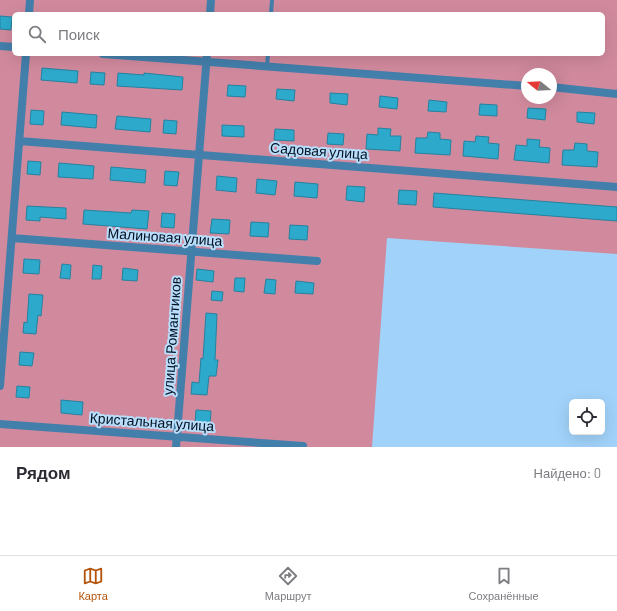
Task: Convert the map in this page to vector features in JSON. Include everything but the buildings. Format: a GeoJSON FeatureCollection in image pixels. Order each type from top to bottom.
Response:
{"type":"FeatureCollection","features":[{"type":"Feature","properties":{"kind":"street"},"geometry":{"type":"LineString","coordinates":[[29,12],[30,0]]}},
{"type":"Feature","properties":{"kind":"street"},"geometry":{"type":"LineString","coordinates":[[210,12],[211,0]]}},
{"type":"Feature","properties":{"kind":"street"},"geometry":{"type":"LineString","coordinates":[[0,46],[12,47]]}},
{"type":"Feature","properties":{"kind":"street"},"geometry":{"type":"LineString","coordinates":[[0,386],[3,301],[12,238],[26,56]]}},
{"type":"Feature","properties":{"kind":"street"},"geometry":{"type":"LineString","coordinates":[[155,56],[207,58],[267,66],[521,86]]}},
{"type":"Feature","properties":{"kind":"street","name":"улица Романтиков"},"geometry":{"type":"LineString","coordinates":[[176,447],[207,58]]}},
{"type":"Feature","properties":{"kind":"street"},"geometry":{"type":"LineString","coordinates":[[557,88],[617,94]]}},
{"type":"Feature","properties":{"kind":"street","name":"Садовая улица"},"geometry":{"type":"LineString","coordinates":[[19,141],[617,187]]}},
{"type":"Feature","properties":{"kind":"street","name":"Малиновая улица"},"geometry":{"type":"LineString","coordinates":[[12,238],[317,262]]}},
{"type":"Feature","properties":{"kind":"street","name":"Кристальная улица"},"geometry":{"type":"LineString","coordinates":[[0,424],[303,446]]}},
{"type":"Feature","properties":{"kind":"lane"},"geometry":{"type":"LineString","coordinates":[[271,12],[272,0]]}},
{"type":"Feature","properties":{"kind":"lane"},"geometry":{"type":"LineString","coordinates":[[267,66],[268,56]]}},
{"type":"Feature","properties":{"kind":"shaded area"},"geometry":{"type":"Polygon","coordinates":[[[0,0],[617,0],[617,254],[387,238],[372,447],[0,447],[0,0]]]}}]}
